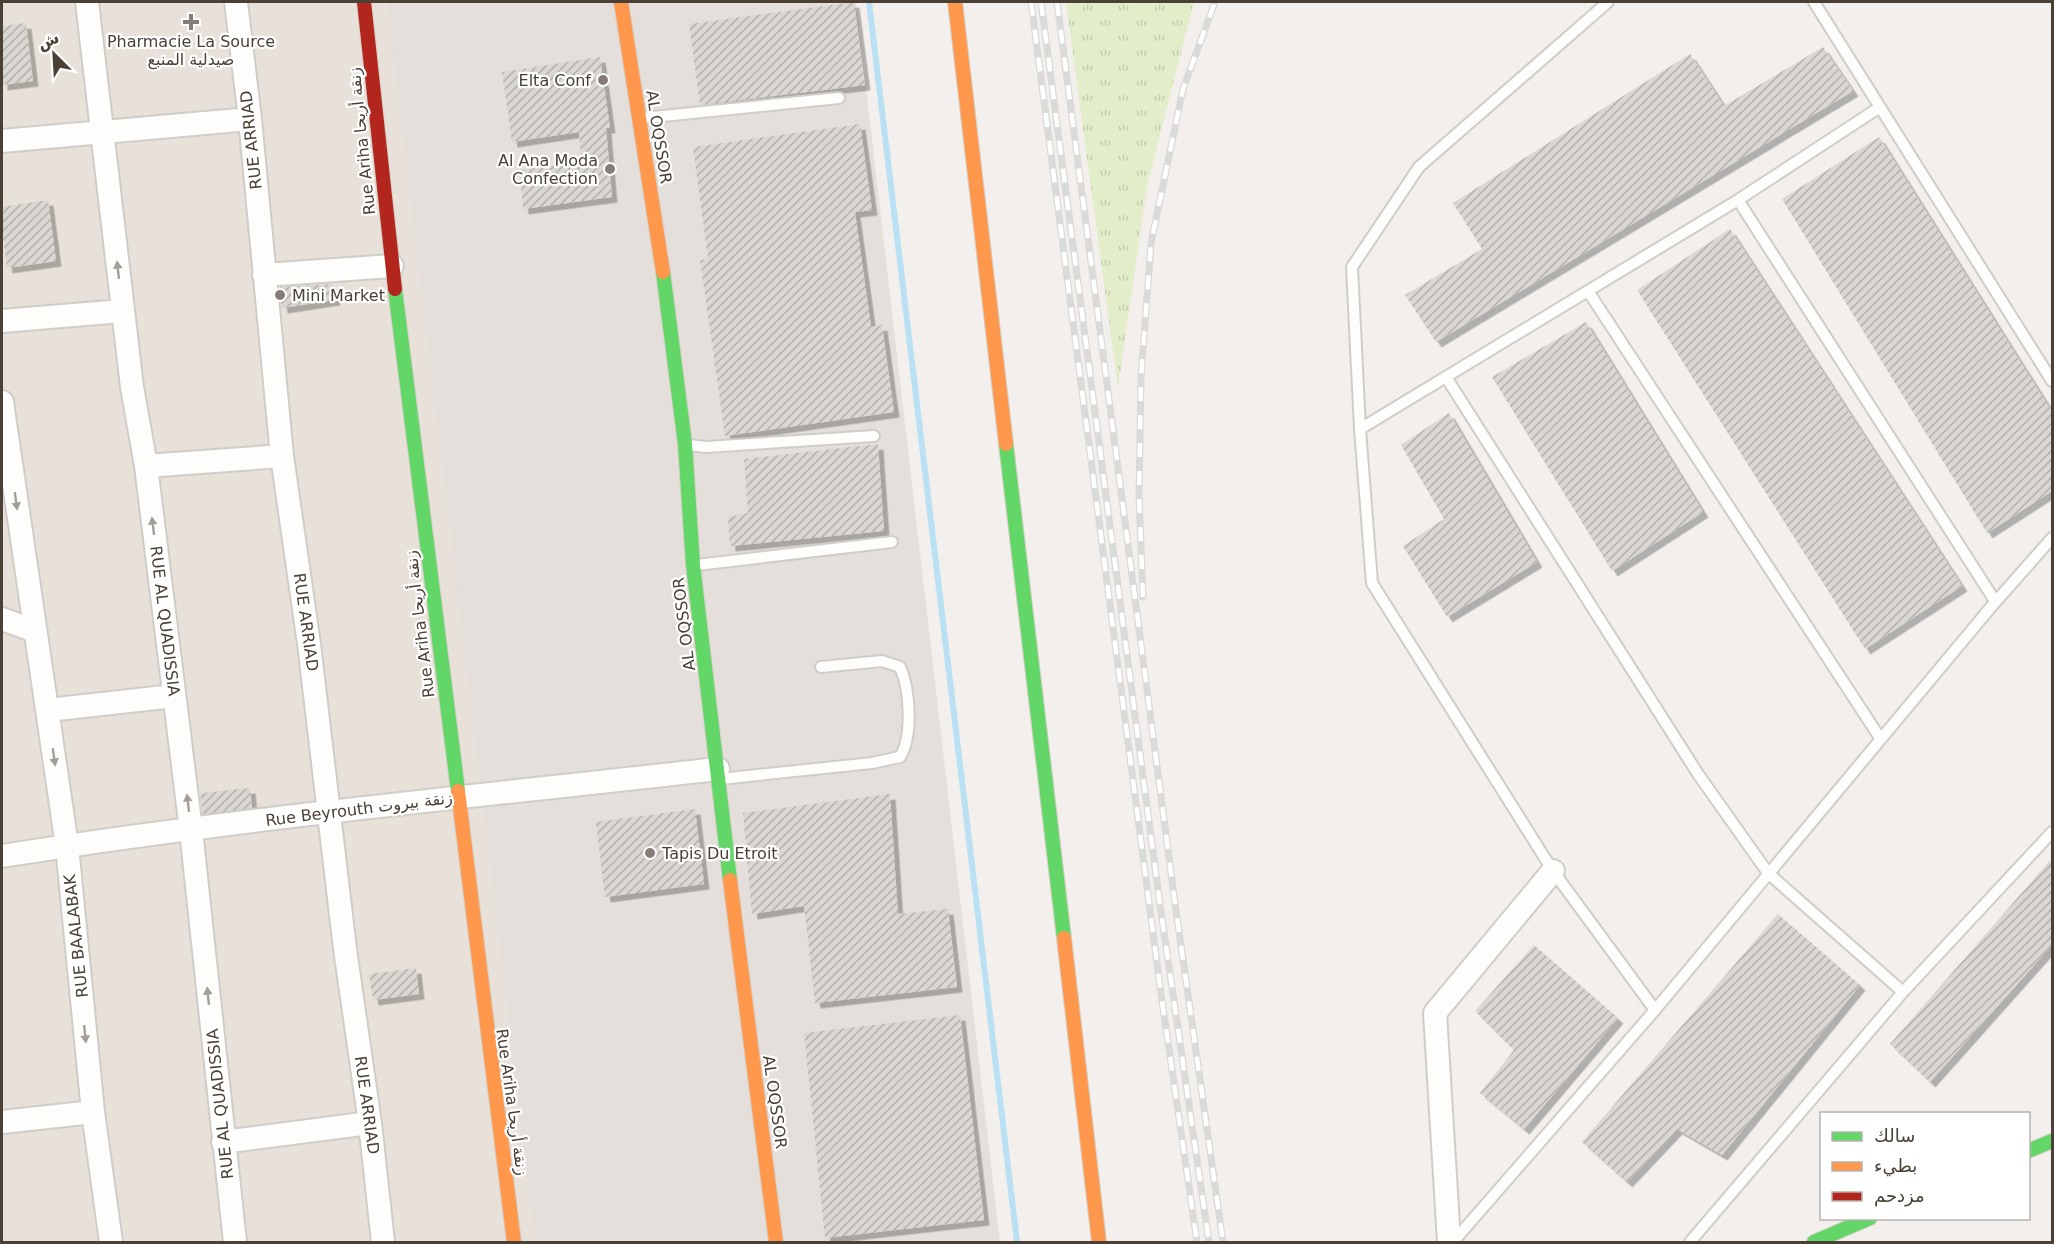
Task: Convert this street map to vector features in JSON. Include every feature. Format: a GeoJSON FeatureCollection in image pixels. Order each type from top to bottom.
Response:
{"type":"FeatureCollection","features":[{"type":"Feature","properties":{"kind":"street","name":"RUE AL QUADISSIA"},"geometry":{"type":"LineString","coordinates":[[87,2],[122,311],[146,466],[191,830],[235,1242]]}},
{"type":"Feature","properties":{"kind":"street","name":"RUE ARRIAD"},"geometry":{"type":"LineString","coordinates":[[236,2],[250,119],[282,456],[309,644],[345,949],[370,1123],[384,1242]]}},
{"type":"Feature","properties":{"kind":"street","name":"Rue Ariha زنقة أريحا"},"geometry":{"type":"LineString","coordinates":[[364,2],[392,266],[514,1242]]}},
{"type":"Feature","properties":{"kind":"street","name":"AL OQSSOR"},"geometry":{"type":"LineString","coordinates":[[621,2],[659,238],[685,444],[693,566],[724,843],[776,1242]]}},
{"type":"Feature","properties":{"kind":"street"},"geometry":{"type":"LineString","coordinates":[[955,2],[1099,1242]]}},
{"type":"Feature","properties":{"kind":"street"},"geometry":{"type":"LineString","coordinates":[[2,141],[250,119]]}},
{"type":"Feature","properties":{"kind":"street"},"geometry":{"type":"LineString","coordinates":[[264,275],[392,266]]}},
{"type":"Feature","properties":{"kind":"street"},"geometry":{"type":"LineString","coordinates":[[2,321],[122,311]]}},
{"type":"Feature","properties":{"kind":"street","name":"RUE BAALABAK"},"geometry":{"type":"LineString","coordinates":[[2,404],[67,846],[93,1112],[111,1242]]}},
{"type":"Feature","properties":{"kind":"street"},"geometry":{"type":"LineString","coordinates":[[146,466],[282,456]]}},
{"type":"Feature","properties":{"kind":"street"},"geometry":{"type":"LineString","coordinates":[[2,619],[35,631]]}},
{"type":"Feature","properties":{"kind":"street"},"geometry":{"type":"LineString","coordinates":[[48,710],[174,696]]}},
{"type":"Feature","properties":{"kind":"street","name":"Rue Beyrouth زنقة بيروت"},"geometry":{"type":"LineString","coordinates":[[2,856],[328,812],[458,797],[718,774]]}},
{"type":"Feature","properties":{"kind":"street"},"geometry":{"type":"LineString","coordinates":[[1451,1242],[1435,1013],[1553,871]]}},
{"type":"Feature","properties":{"kind":"street"},"geometry":{"type":"LineString","coordinates":[[2,1122],[93,1112]]}},
{"type":"Feature","properties":{"kind":"street"},"geometry":{"type":"LineString","coordinates":[[224,1142],[370,1123]]}},
{"type":"Feature","properties":{"kind":"street"},"geometry":{"type":"LineString","coordinates":[[2030,1150],[2052,1141]]}},
{"type":"Feature","properties":{"kind":"street"},"geometry":{"type":"LineString","coordinates":[[1814,1242],[1865,1220]]}},
{"type":"Feature","properties":{"kind":"lane"},"geometry":{"type":"LineString","coordinates":[[1608,2],[1419,167],[1352,267],[1360,429],[1372,583],[1553,871],[1655,1010]]}},
{"type":"Feature","properties":{"kind":"lane"},"geometry":{"type":"LineString","coordinates":[[1814,2],[2052,381]]}},
{"type":"Feature","properties":{"kind":"lane"},"geometry":{"type":"LineString","coordinates":[[639,119],[839,98]]}},
{"type":"Feature","properties":{"kind":"lane"},"geometry":{"type":"LineString","coordinates":[[1360,429],[1738,200],[1880,107]]}},
{"type":"Feature","properties":{"kind":"lane"},"geometry":{"type":"LineString","coordinates":[[1738,200],[1995,602]]}},
{"type":"Feature","properties":{"kind":"lane"},"geometry":{"type":"LineString","coordinates":[[1588,291],[1880,738]]}},
{"type":"Feature","properties":{"kind":"lane"},"geometry":{"type":"LineString","coordinates":[[1446,377],[1698,774],[1768,873],[1903,992]]}},
{"type":"Feature","properties":{"kind":"lane"},"geometry":{"type":"LineString","coordinates":[[685,444],[706,447],[874,436]]}},
{"type":"Feature","properties":{"kind":"lane"},"geometry":{"type":"LineString","coordinates":[[1451,1242],[1655,1010],[1880,738],[2052,538]]}},
{"type":"Feature","properties":{"kind":"lane"},"geometry":{"type":"LineString","coordinates":[[693,566],[892,542]]}},
{"type":"Feature","properties":{"kind":"lane"},"geometry":{"type":"LineString","coordinates":[[718,774],[872,763],[900,757],[908,735],[906,689],[900,667],[882,661],[821,667]]}},
{"type":"Feature","properties":{"kind":"lane"},"geometry":{"type":"LineString","coordinates":[[1690,1242],[1903,992],[2052,832]]}},
{"type":"Feature","properties":{"kind":"shaded area"},"geometry":{"type":"Polygon","coordinates":[[[2,2],[386,2],[534,1242],[2,1242],[2,2]]]}},
{"type":"Feature","properties":{"kind":"shaded area"},"geometry":{"type":"Polygon","coordinates":[[[386,2],[856,2],[1000,1242],[534,1242],[386,2]]]}},
{"type":"Feature","properties":{"kind":"green space"},"geometry":{"type":"Polygon","coordinates":[[[1066,2],[1194,2],[1147,186],[1118,388],[1066,2]]]}},
{"type":"Feature","properties":{"kind":"building"},"geometry":{"type":"Polygon","coordinates":[[[854,2],[865,85],[700,105],[689,24],[854,2]]]}},
{"type":"Feature","properties":{"kind":"building"},"geometry":{"type":"Polygon","coordinates":[[[26,23],[33,81],[2,85],[2,26],[26,23]]]}},
{"type":"Feature","properties":{"kind":"building"},"geometry":{"type":"Polygon","coordinates":[[[1823,47],[1853,91],[1436,342],[1405,295],[1482,249],[1453,203],[1690,54],[1724,106],[1823,47]]]}},
{"type":"Feature","properties":{"kind":"building"},"geometry":{"type":"Polygon","coordinates":[[[600,57],[610,128],[606,128],[612,197],[523,209],[520,170],[581,162],[579,132],[512,142],[502,72],[600,57]]]}},
{"type":"Feature","properties":{"kind":"building"},"geometry":{"type":"Polygon","coordinates":[[[860,124],[872,210],[855,212],[871,327],[882,325],[894,412],[725,436],[700,260],[708,259],[693,147],[860,124]]]}},
{"type":"Feature","properties":{"kind":"building"},"geometry":{"type":"Polygon","coordinates":[[[1879,137],[2052,412],[2052,491],[1987,533],[1782,199],[1879,137]]]}},
{"type":"Feature","properties":{"kind":"building"},"geometry":{"type":"Polygon","coordinates":[[[48,200],[56,261],[7,268],[2,207],[48,200]]]}},
{"type":"Feature","properties":{"kind":"building"},"geometry":{"type":"Polygon","coordinates":[[[1730,229],[1962,586],[1865,649],[1637,290],[1730,229]]]}},
{"type":"Feature","properties":{"kind":"building"},"geometry":{"type":"Polygon","coordinates":[[[333,284],[335,300],[282,308],[280,287],[333,284]]]}},
{"type":"Feature","properties":{"kind":"building"},"geometry":{"type":"Polygon","coordinates":[[[1586,322],[1703,512],[1612,571],[1492,377],[1586,322]]]}},
{"type":"Feature","properties":{"kind":"building"},"geometry":{"type":"Polygon","coordinates":[[[1449,413],[1537,562],[1447,617],[1403,546],[1444,519],[1401,445],[1449,413]]]}},
{"type":"Feature","properties":{"kind":"building"},"geometry":{"type":"Polygon","coordinates":[[[878,444],[884,531],[730,546],[728,517],[748,513],[744,459],[878,444]]]}},
{"type":"Feature","properties":{"kind":"building"},"geometry":{"type":"Polygon","coordinates":[[[250,788],[252,808],[203,814],[200,793],[250,788]]]}},
{"type":"Feature","properties":{"kind":"building"},"geometry":{"type":"Polygon","coordinates":[[[890,794],[898,914],[948,909],[957,987],[815,1003],[804,906],[752,914],[743,813],[890,794]]]}},
{"type":"Feature","properties":{"kind":"building","name":"Tapis Du Etroit"},"geometry":{"type":"Polygon","coordinates":[[[695,809],[704,884],[605,897],[596,822],[695,809]]]}},
{"type":"Feature","properties":{"kind":"building"},"geometry":{"type":"Polygon","coordinates":[[[2052,858],[2052,945],[1930,1082],[1890,1044],[2052,858]]]}},
{"type":"Feature","properties":{"kind":"building"},"geometry":{"type":"Polygon","coordinates":[[[1778,914],[1860,985],[1722,1155],[1677,1129],[1627,1182],[1582,1142],[1778,914]]]}},
{"type":"Feature","properties":{"kind":"building"},"geometry":{"type":"Polygon","coordinates":[[[1534,945],[1618,1018],[1524,1129],[1480,1093],[1514,1050],[1475,1011],[1534,945]]]}},
{"type":"Feature","properties":{"kind":"building"},"geometry":{"type":"Polygon","coordinates":[[[416,968],[419,994],[373,1000],[369,974],[416,968]]]}},
{"type":"Feature","properties":{"kind":"building"},"geometry":{"type":"Polygon","coordinates":[[[960,1015],[984,1220],[825,1238],[804,1033],[960,1015]]]}},
{"type":"Feature","properties":{"kind":"waterway"},"geometry":{"type":"LineString","coordinates":[[869,2],[1017,1242]]}},
{"type":"Feature","properties":{"kind":"railway"},"geometry":{"type":"LineString","coordinates":[[1031,2],[1161,994],[1197,1242]]}},
{"type":"Feature","properties":{"kind":"railway"},"geometry":{"type":"LineString","coordinates":[[1041,2],[1160,905],[1209,1242]]}},
{"type":"Feature","properties":{"kind":"railway"},"geometry":{"type":"LineString","coordinates":[[1057,2],[1174,896],[1223,1242]]}},
{"type":"Feature","properties":{"kind":"railway"},"geometry":{"type":"LineString","coordinates":[[1143,597],[1139,496],[1141,377],[1151,243],[1183,89],[1215,2]]}},
{"type":"Feature","properties":{"kind":"traffic: fast"},"geometry":{"type":"LineString","coordinates":[[663,272],[685,444],[693,565],[730,880]]}},
{"type":"Feature","properties":{"kind":"traffic: fast"},"geometry":{"type":"LineString","coordinates":[[395,289],[458,791]]}},
{"type":"Feature","properties":{"kind":"traffic: fast"},"geometry":{"type":"LineString","coordinates":[[1006,444],[1064,938]]}},
{"type":"Feature","properties":{"kind":"traffic: fast"},"geometry":{"type":"LineString","coordinates":[[2030,1150],[2052,1141]]}},
{"type":"Feature","properties":{"kind":"traffic: fast"},"geometry":{"type":"LineString","coordinates":[[1814,1242],[1865,1220]]}},
{"type":"Feature","properties":{"kind":"traffic: slow"},"geometry":{"type":"LineString","coordinates":[[621,2],[663,272]]}},
{"type":"Feature","properties":{"kind":"traffic: slow"},"geometry":{"type":"LineString","coordinates":[[955,2],[1006,444]]}},
{"type":"Feature","properties":{"kind":"traffic: slow"},"geometry":{"type":"LineString","coordinates":[[458,791],[514,1242]]}},
{"type":"Feature","properties":{"kind":"traffic: slow"},"geometry":{"type":"LineString","coordinates":[[730,880],[776,1242]]}},
{"type":"Feature","properties":{"kind":"traffic: slow"},"geometry":{"type":"LineString","coordinates":[[1064,938],[1099,1242]]}},
{"type":"Feature","properties":{"kind":"traffic: jam"},"geometry":{"type":"LineString","coordinates":[[364,2],[395,289]]}},
{"type":"Feature","properties":{"kind":"place","name":"Pharmacie La Source صيدلية المنبع"},"geometry":{"type":"Point","coordinates":[191,22]}},
{"type":"Feature","properties":{"kind":"place","name":"Elta Conf"},"geometry":{"type":"Point","coordinates":[603,80]}},
{"type":"Feature","properties":{"kind":"place","name":"Al Ana Moda Confection"},"geometry":{"type":"Point","coordinates":[610,169]}},
{"type":"Feature","properties":{"kind":"place","name":"Mini Market"},"geometry":{"type":"Point","coordinates":[280,295]}},
{"type":"Feature","properties":{"kind":"place","name":"Tapis Du Etroit"},"geometry":{"type":"Point","coordinates":[650,853]}}]}
